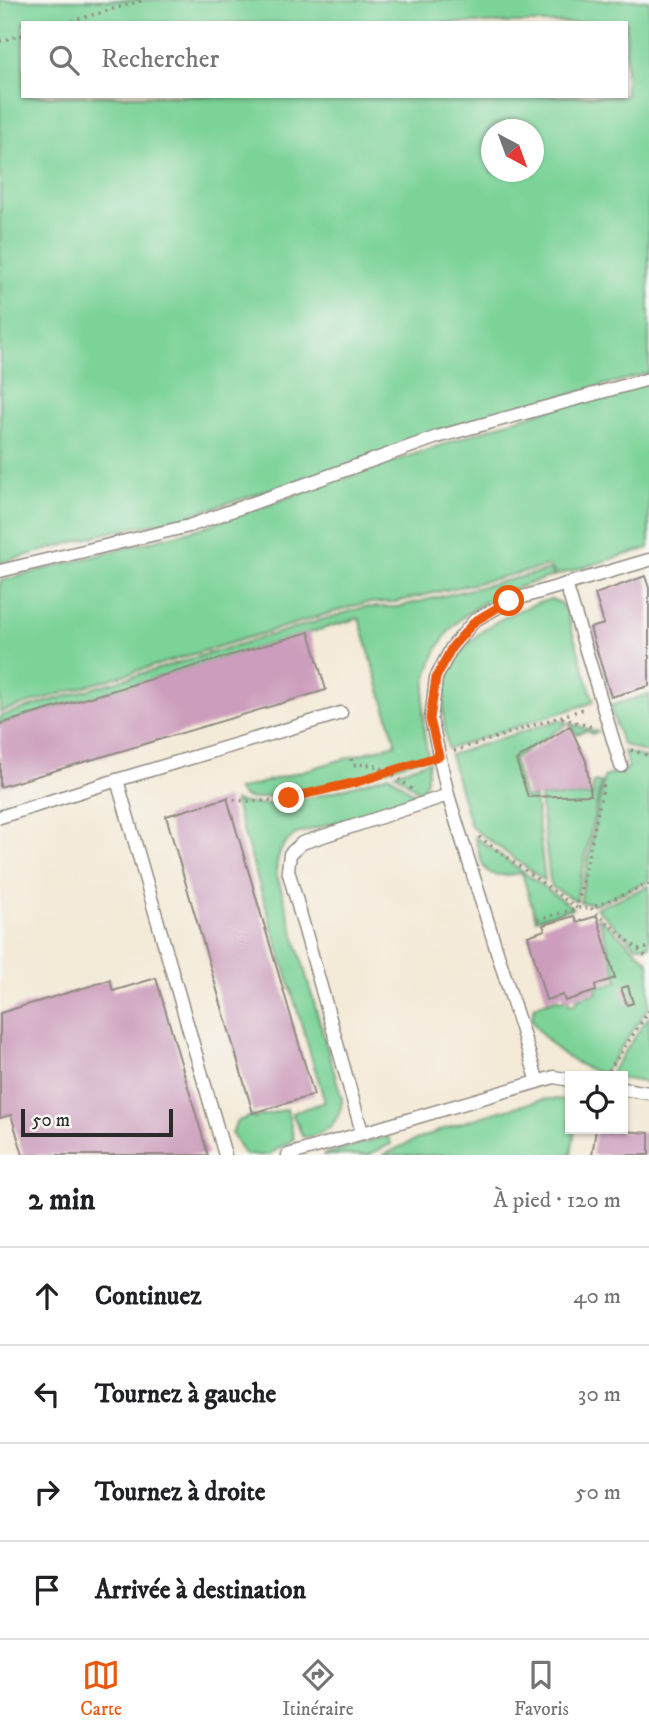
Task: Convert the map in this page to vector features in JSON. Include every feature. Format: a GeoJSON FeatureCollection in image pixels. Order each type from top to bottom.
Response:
{"type":"FeatureCollection","features":[{"type":"Feature","properties":{"kind":"lane"},"geometry":{"type":"LineString","coordinates":[[0,571],[190,526],[437,437],[649,379]]}},
{"type":"Feature","properties":{"kind":"lane"},"geometry":{"type":"LineString","coordinates":[[538,1082],[448,795],[430,719],[436,678],[452,647],[475,621],[509,601],[649,560]]}},
{"type":"Feature","properties":{"kind":"lane"},"geometry":{"type":"LineString","coordinates":[[566,584],[621,766]]}},
{"type":"Feature","properties":{"kind":"lane"},"geometry":{"type":"LineString","coordinates":[[0,817],[341,713]]}},
{"type":"Feature","properties":{"kind":"lane"},"geometry":{"type":"LineString","coordinates":[[117,780],[225,1155]]}},
{"type":"Feature","properties":{"kind":"lane"},"geometry":{"type":"LineString","coordinates":[[362,1132],[288,870],[290,854],[302,843],[448,795]]}},
{"type":"Feature","properties":{"kind":"lane"},"geometry":{"type":"LineString","coordinates":[[288,1155],[554,1077],[565,1079]]}},
{"type":"Feature","properties":{"kind":"lane"},"geometry":{"type":"LineString","coordinates":[[628,1090],[649,1093]]}},
{"type":"Feature","properties":{"kind":"path"},"geometry":{"type":"LineString","coordinates":[[72,21],[144,0]]}},
{"type":"Feature","properties":{"kind":"path"},"geometry":{"type":"LineString","coordinates":[[0,41],[21,36]]}},
{"type":"Feature","properties":{"kind":"path"},"geometry":{"type":"LineString","coordinates":[[228,798],[243,803],[289,798],[390,772],[602,703]]}},
{"type":"Feature","properties":{"kind":"path"},"geometry":{"type":"LineString","coordinates":[[560,717],[611,733]]}},
{"type":"Feature","properties":{"kind":"path"},"geometry":{"type":"LineString","coordinates":[[351,759],[353,765],[370,763],[390,772],[429,801]]}},
{"type":"Feature","properties":{"kind":"path"},"geometry":{"type":"LineString","coordinates":[[577,908],[604,783]]}},
{"type":"Feature","properties":{"kind":"path"},"geometry":{"type":"LineString","coordinates":[[456,821],[577,908]]}},
{"type":"Feature","properties":{"kind":"path"},"geometry":{"type":"LineString","coordinates":[[538,920],[577,908],[591,908],[649,884]]}},
{"type":"Feature","properties":{"kind":"path"},"geometry":{"type":"LineString","coordinates":[[591,908],[649,958]]}},
{"type":"Feature","properties":{"kind":"path"},"geometry":{"type":"LineString","coordinates":[[636,949],[649,948]]}},
{"type":"Feature","properties":{"kind":"path"},"geometry":{"type":"LineString","coordinates":[[608,1071],[649,1012]]}},
{"type":"Feature","properties":{"kind":"green space"},"geometry":{"type":"Polygon","coordinates":[[[0,0],[649,0],[649,373],[432,432],[367,459],[178,519],[106,533],[0,563],[0,0]]]}},
{"type":"Feature","properties":{"kind":"green space"},"geometry":{"type":"Polygon","coordinates":[[[649,380],[649,548],[557,575],[549,566],[395,602],[364,603],[0,712],[0,581],[201,528],[514,420],[649,380]]]}},
{"type":"Feature","properties":{"kind":"green space"},"geometry":{"type":"Polygon","coordinates":[[[550,570],[554,576],[510,590],[479,605],[454,626],[442,642],[433,659],[424,697],[423,717],[428,756],[348,782],[253,799],[244,797],[237,790],[396,744],[359,618],[0,724],[0,716],[365,607],[397,607],[550,570]]]}},
{"type":"Feature","properties":{"kind":"green space"},"geometry":{"type":"Polygon","coordinates":[[[551,599],[561,603],[566,611],[594,702],[448,749],[444,719],[445,692],[452,669],[463,650],[499,620],[523,608],[551,599]]]}},
{"type":"Feature","properties":{"kind":"green space"},"geometry":{"type":"Polygon","coordinates":[[[649,694],[649,754],[622,744],[610,706],[649,694]]]}},
{"type":"Feature","properties":{"kind":"green space"},"geometry":{"type":"Polygon","coordinates":[[[558,720],[569,723],[513,759],[524,798],[535,797],[545,881],[471,827],[450,755],[558,720]]]}},
{"type":"Feature","properties":{"kind":"green space"},"geometry":{"type":"Polygon","coordinates":[[[569,723],[598,732],[591,734],[588,730],[577,734],[569,723]]]}},
{"type":"Feature","properties":{"kind":"green space"},"geometry":{"type":"Polygon","coordinates":[[[624,751],[649,759],[649,881],[596,904],[580,902],[604,777],[628,768],[624,751]]]}},
{"type":"Feature","properties":{"kind":"green space"},"geometry":{"type":"Polygon","coordinates":[[[429,761],[426,783],[420,792],[395,773],[429,761]]]}},
{"type":"Feature","properties":{"kind":"green space"},"geometry":{"type":"Polygon","coordinates":[[[389,775],[416,795],[405,802],[296,834],[283,846],[277,860],[276,872],[342,1099],[339,1114],[331,1126],[319,1134],[303,1137],[292,1113],[325,1102],[234,801],[270,804],[291,801],[389,775]]]}},
{"type":"Feature","properties":{"kind":"green space"},"geometry":{"type":"Polygon","coordinates":[[[601,782],[576,901],[552,887],[540,797],[593,796],[593,783],[601,782]]]}},
{"type":"Feature","properties":{"kind":"green space"},"geometry":{"type":"Polygon","coordinates":[[[475,837],[573,908],[536,919],[522,873],[500,875],[488,871],[481,859],[475,837]]]}},
{"type":"Feature","properties":{"kind":"green space"},"geometry":{"type":"Polygon","coordinates":[[[649,886],[649,946],[636,946],[596,908],[649,886]]]}},
{"type":"Feature","properties":{"kind":"green space"},"geometry":{"type":"Polygon","coordinates":[[[599,917],[649,962],[649,1007],[605,1071],[596,1071],[561,1053],[531,1019],[535,1006],[559,998],[560,1001],[568,999],[570,1005],[577,1003],[577,999],[597,993],[596,987],[618,981],[599,917]]]}},
{"type":"Feature","properties":{"kind":"green space"},"geometry":{"type":"Polygon","coordinates":[[[649,1016],[649,1083],[628,1079],[628,1071],[611,1071],[649,1016]]]}},
{"type":"Feature","properties":{"kind":"green space"},"geometry":{"type":"Polygon","coordinates":[[[546,1099],[565,1100],[565,1134],[574,1134],[571,1155],[383,1155],[463,1122],[546,1099]]]}},
{"type":"Feature","properties":{"kind":"green space"},"geometry":{"type":"Polygon","coordinates":[[[287,1109],[294,1139],[268,1155],[245,1155],[232,1134],[236,1122],[253,1115],[254,1118],[287,1109]]]}},
{"type":"Feature","properties":{"kind":"green space"},"geometry":{"type":"Polygon","coordinates":[[[388,1136],[391,1144],[368,1155],[322,1155],[388,1136]]]}},
{"type":"Feature","properties":{"kind":"building"},"geometry":{"type":"Polygon","coordinates":[[[645,576],[649,588],[649,686],[611,697],[590,628],[604,624],[595,594],[645,576]]]}},
{"type":"Feature","properties":{"kind":"building"},"geometry":{"type":"Polygon","coordinates":[[[309,632],[326,690],[0,787],[0,724],[309,632]]]}},
{"type":"Feature","properties":{"kind":"building"},"geometry":{"type":"Polygon","coordinates":[[[570,726],[586,761],[591,795],[528,797],[516,760],[570,726]]]}},
{"type":"Feature","properties":{"kind":"building"},"geometry":{"type":"Polygon","coordinates":[[[227,798],[314,1095],[253,1113],[166,816],[227,798]]]}},
{"type":"Feature","properties":{"kind":"building"},"geometry":{"type":"Polygon","coordinates":[[[574,916],[577,922],[597,916],[615,978],[595,985],[596,991],[565,1001],[563,995],[546,1000],[528,936],[545,930],[543,925],[574,916]]]}},
{"type":"Feature","properties":{"kind":"building"},"geometry":{"type":"Polygon","coordinates":[[[156,978],[208,1155],[23,1155],[11,1115],[0,1118],[0,1013],[110,980],[113,991],[156,978]]]}},
{"type":"Feature","properties":{"kind":"building"},"geometry":{"type":"Polygon","coordinates":[[[628,986],[633,1003],[627,1005],[621,988],[628,986]]]}},
{"type":"Feature","properties":{"kind":"building"},"geometry":{"type":"Polygon","coordinates":[[[649,1133],[649,1155],[592,1155],[595,1134],[649,1133]]]}},
{"type":"Feature","properties":{"kind":"route"},"geometry":{"type":"LineString","coordinates":[[289,798],[357,782],[439,756],[430,719],[436,678],[452,647],[475,621],[509,601]]}}]}
